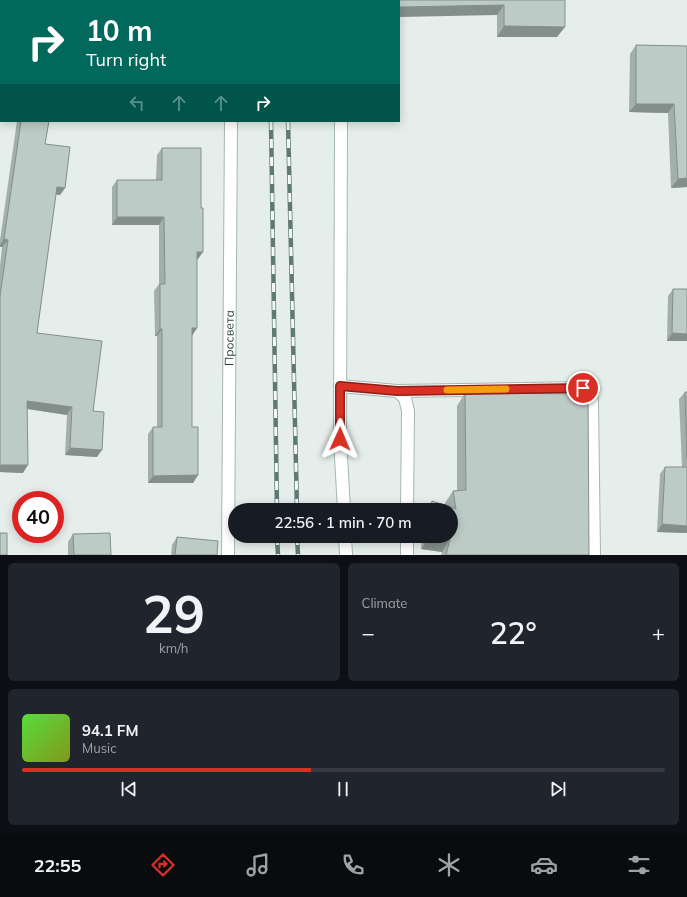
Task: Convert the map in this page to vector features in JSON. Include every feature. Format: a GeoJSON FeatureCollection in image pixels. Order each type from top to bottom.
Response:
{"type":"FeatureCollection","features":[{"type":"Feature","properties":{"kind":"street","name":"Просвета"},"geometry":{"type":"LineString","coordinates":[[228,555],[231,122]]}},
{"type":"Feature","properties":{"kind":"street"},"geometry":{"type":"LineString","coordinates":[[341,122],[340,439],[344,503]]}},
{"type":"Feature","properties":{"kind":"street"},"geometry":{"type":"LineString","coordinates":[[340,386],[397,391],[583,388],[590,390],[592,401],[594,555]]}},
{"type":"Feature","properties":{"kind":"street"},"geometry":{"type":"LineString","coordinates":[[397,391],[405,398],[408,411],[407,503]]}},
{"type":"Feature","properties":{"kind":"street"},"geometry":{"type":"LineString","coordinates":[[345,543],[346,555]]}},
{"type":"Feature","properties":{"kind":"street"},"geometry":{"type":"LineString","coordinates":[[407,543],[407,555]]}},
{"type":"Feature","properties":{"kind":"building"},"geometry":{"type":"Polygon","coordinates":[[[400,0],[565,0],[565,27],[504,26],[504,5],[400,7],[400,0]]]}},
{"type":"Feature","properties":{"kind":"building"},"geometry":{"type":"Polygon","coordinates":[[[636,45],[687,46],[687,178],[678,179],[674,104],[636,104],[636,45]]]}},
{"type":"Feature","properties":{"kind":"building"},"geometry":{"type":"Polygon","coordinates":[[[21,122],[49,122],[45,144],[70,147],[65,188],[57,187],[37,333],[102,341],[93,411],[104,412],[102,450],[70,448],[72,407],[27,401],[28,465],[0,465],[0,296],[8,240],[4,239],[21,122]]]}},
{"type":"Feature","properties":{"kind":"building"},"geometry":{"type":"Polygon","coordinates":[[[162,148],[201,148],[203,252],[197,252],[197,328],[192,328],[192,427],[198,427],[198,475],[153,476],[153,427],[162,427],[162,329],[160,329],[160,284],[165,284],[164,217],[117,217],[117,180],[162,180],[162,148]]]}},
{"type":"Feature","properties":{"kind":"building"},"geometry":{"type":"Polygon","coordinates":[[[673,289],[687,289],[687,334],[672,333],[673,289]]]}},
{"type":"Feature","properties":{"kind":"building"},"geometry":{"type":"Polygon","coordinates":[[[685,392],[687,392],[687,459],[685,392]]]}},
{"type":"Feature","properties":{"kind":"building"},"geometry":{"type":"Polygon","coordinates":[[[465,393],[588,394],[589,555],[446,555],[449,543],[458,543],[458,503],[455,503],[453,491],[466,490],[465,393]]]}},
{"type":"Feature","properties":{"kind":"building"},"geometry":{"type":"Polygon","coordinates":[[[665,467],[687,467],[687,526],[662,524],[665,467]]]}},
{"type":"Feature","properties":{"kind":"building"},"geometry":{"type":"Polygon","coordinates":[[[0,533],[7,533],[7,555],[0,555],[0,533]]]}},
{"type":"Feature","properties":{"kind":"building"},"geometry":{"type":"Polygon","coordinates":[[[110,533],[111,555],[74,555],[73,534],[110,533]]]}},
{"type":"Feature","properties":{"kind":"building"},"geometry":{"type":"Polygon","coordinates":[[[177,537],[218,541],[217,555],[175,555],[177,537]]]}},
{"type":"Feature","properties":{"kind":"railway"},"geometry":{"type":"LineString","coordinates":[[271,122],[277,503]]}},
{"type":"Feature","properties":{"kind":"railway"},"geometry":{"type":"LineString","coordinates":[[288,122],[297,503]]}},
{"type":"Feature","properties":{"kind":"railway"},"geometry":{"type":"LineString","coordinates":[[277,543],[278,555]]}},
{"type":"Feature","properties":{"kind":"railway"},"geometry":{"type":"LineString","coordinates":[[297,543],[298,555]]}},
{"type":"Feature","properties":{"kind":"slow traffic"},"geometry":{"type":"LineString","coordinates":[[447,390],[506,389]]}},
{"type":"Feature","properties":{"kind":"route"},"geometry":{"type":"LineString","coordinates":[[340,439],[340,386],[397,391],[583,388]]}}]}
